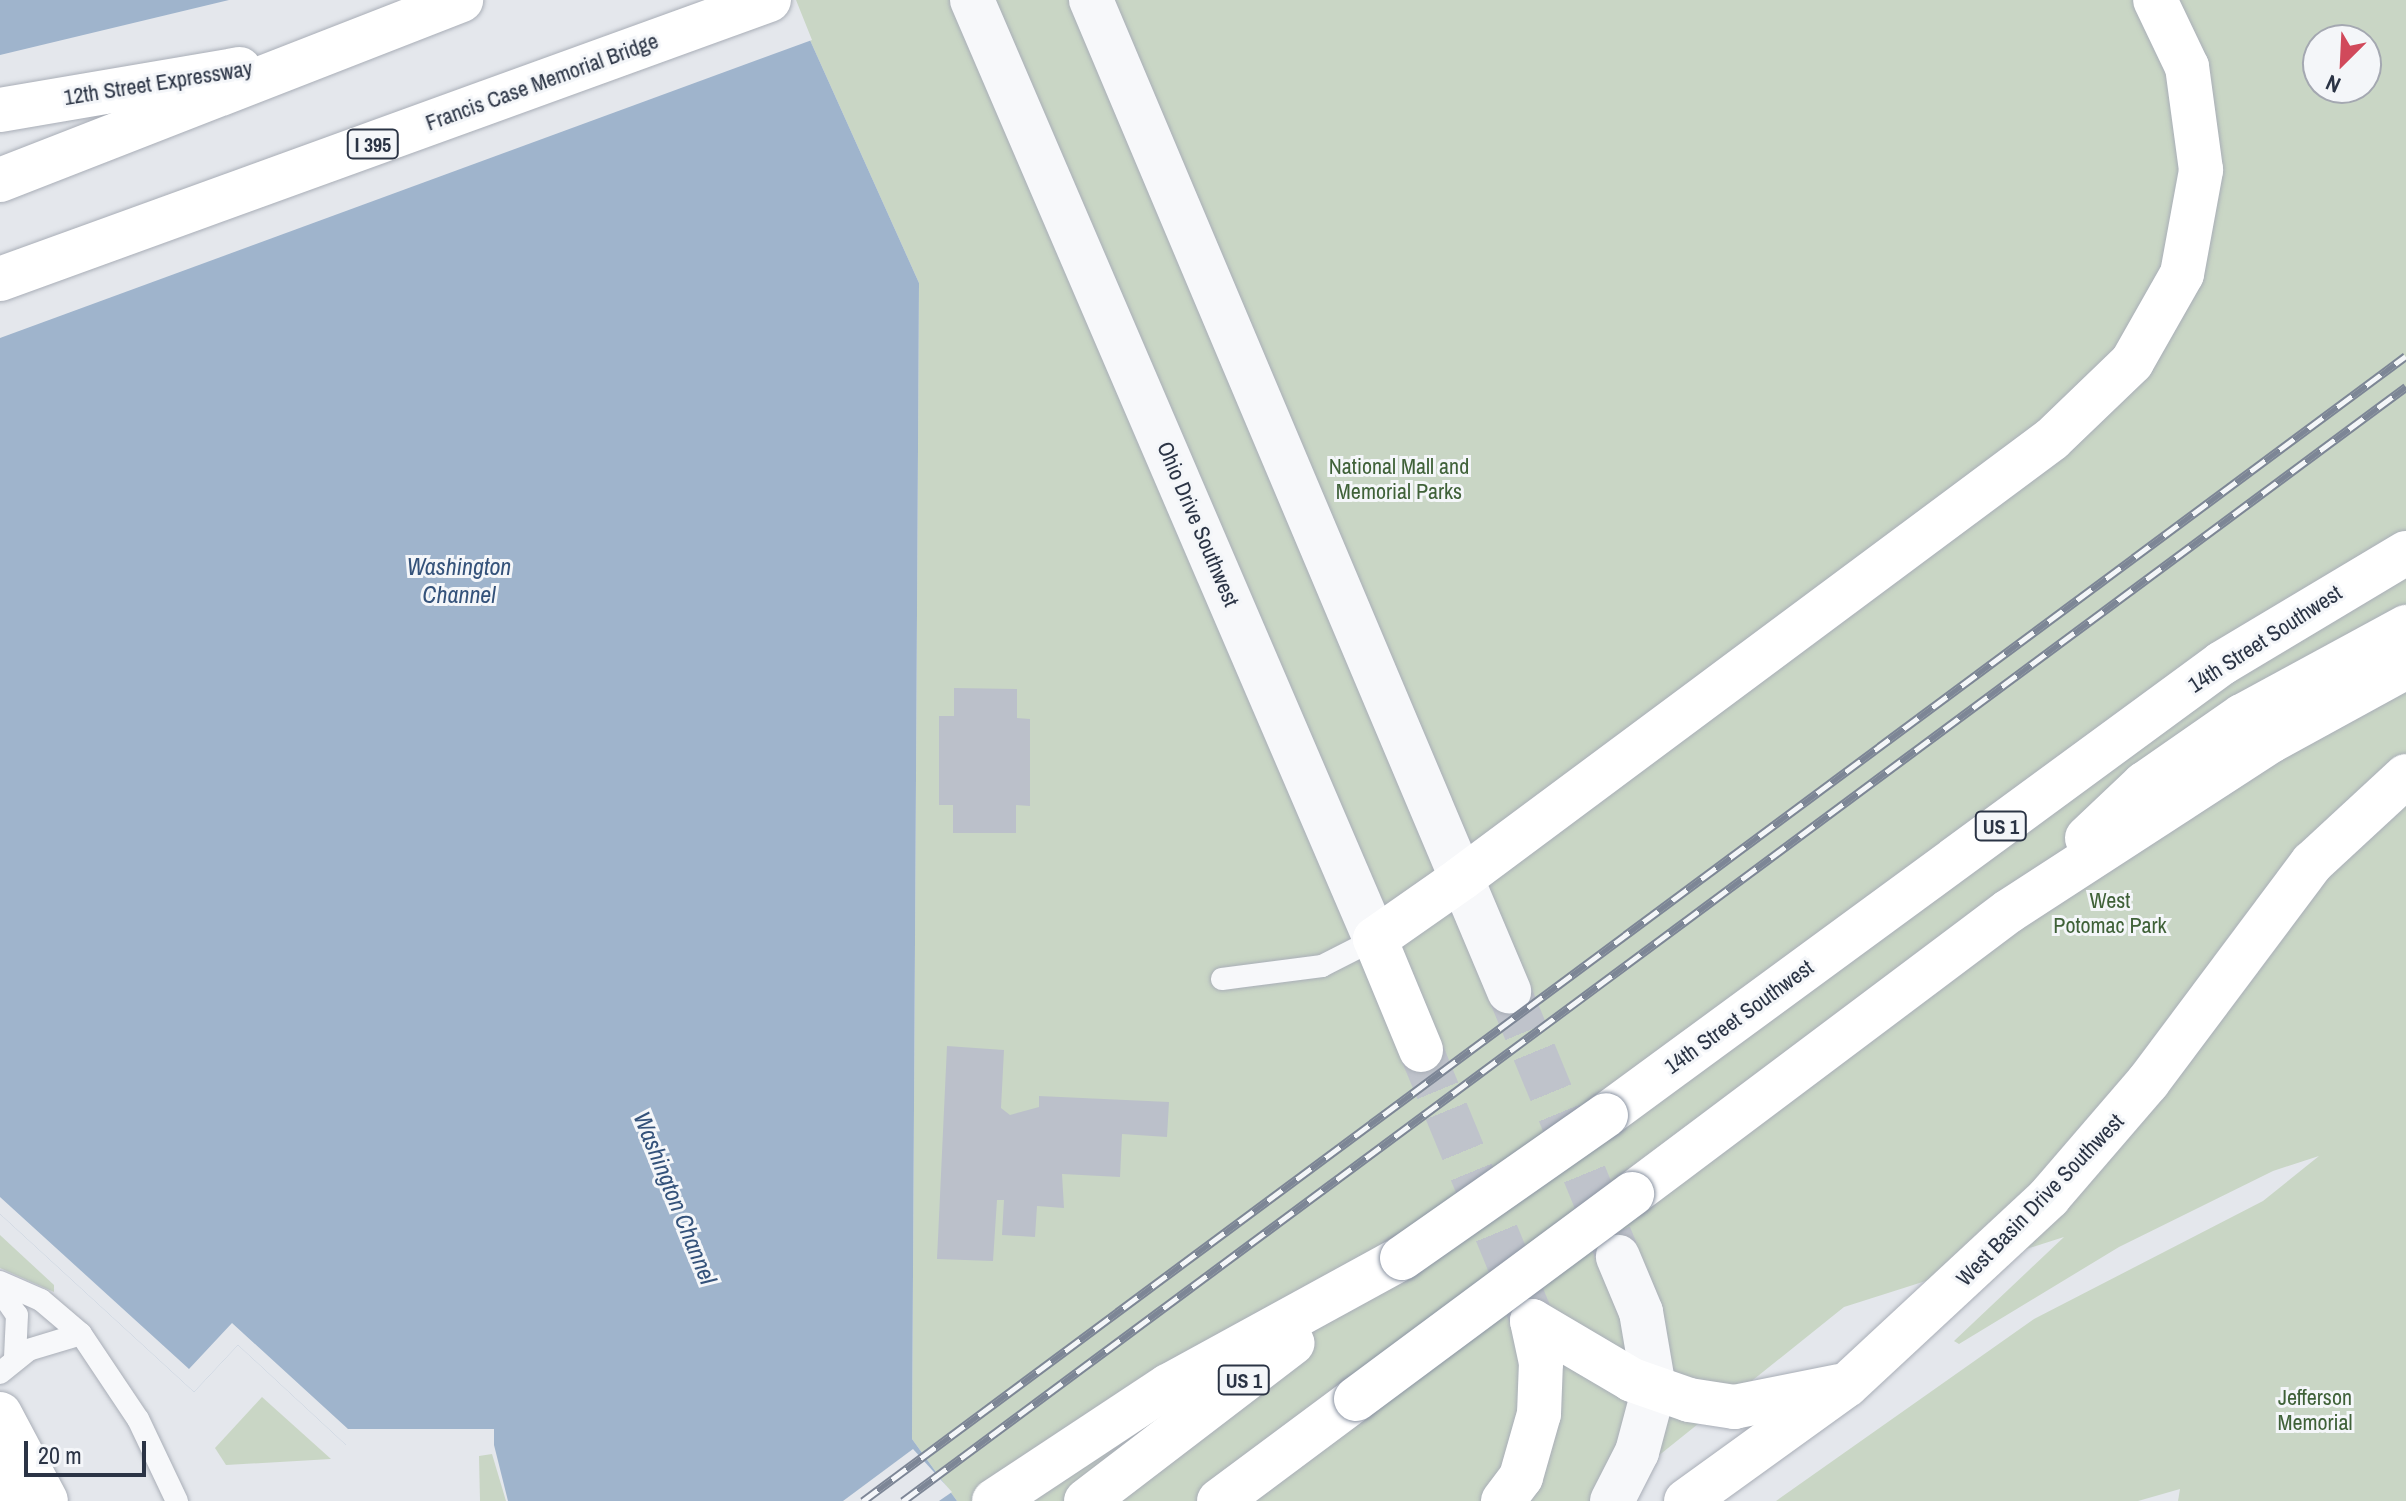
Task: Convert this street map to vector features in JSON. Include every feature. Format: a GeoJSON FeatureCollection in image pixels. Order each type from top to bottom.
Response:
{"type":"FeatureCollection","features":[{"type":"Feature","properties":{"kind":"main road"},"geometry":{"type":"LineString","coordinates":[[0,180],[461,0]]}},
{"type":"Feature","properties":{"kind":"main road","name":"Francis Case Memorial Bridge"},"geometry":{"type":"LineString","coordinates":[[0,279],[757,4],[805,0]]}},
{"type":"Feature","properties":{"kind":"main road"},"geometry":{"type":"LineString","coordinates":[[1375,939],[1462,878],[2052,439],[2132,362],[2182,274],[2201,170],[2187,67],[2155,0]]}},
{"type":"Feature","properties":{"kind":"main road","name":"12th Street Expressway"},"geometry":{"type":"LineString","coordinates":[[0,110],[317,56]]}},
{"type":"Feature","properties":{"kind":"main road","name":"14th Street Southwest"},"geometry":{"type":"LineString","coordinates":[[1086,1501],[1402,1258],[1606,1115],[2222,663],[2406,553]]}},
{"type":"Feature","properties":{"kind":"main road"},"geometry":{"type":"LineString","coordinates":[[2009,911],[2177,760],[2295,684],[2406,627]]}},
{"type":"Feature","properties":{"kind":"main road"},"geometry":{"type":"LineString","coordinates":[[1219,1501],[2009,911],[2271,741],[2406,667]]}},
{"type":"Feature","properties":{"kind":"main road","name":"West Basin Drive Southwest"},"geometry":{"type":"LineString","coordinates":[[1686,1501],[1847,1385],[2084,1160],[2303,874],[2406,776]]}},
{"type":"Feature","properties":{"kind":"main road","name":"Ohio Drive Southwest"},"geometry":{"type":"LineString","coordinates":[[1375,939],[1421,1050]]}},
{"type":"Feature","properties":{"kind":"main road"},"geometry":{"type":"LineString","coordinates":[[994,1501],[1168,1386],[1402,1258]]}},
{"type":"Feature","properties":{"kind":"main road"},"geometry":{"type":"LineString","coordinates":[[1503,1501],[1521,1477],[1539,1414],[1541,1363],[1532,1321],[1587,1358],[1654,1388],[1734,1407],[1847,1385]]}},
{"type":"Feature","properties":{"kind":"main road"},"geometry":{"type":"LineString","coordinates":[[0,1414],[46,1501]]}},
{"type":"Feature","properties":{"kind":"main road"},"geometry":{"type":"LineString","coordinates":[[0,1477],[17,1501]]}},
{"type":"Feature","properties":{"kind":"street","name":"Ohio Drive Southwest"},"geometry":{"type":"LineString","coordinates":[[972,0],[1375,939]]}},
{"type":"Feature","properties":{"kind":"street"},"geometry":{"type":"LineString","coordinates":[[1091,0],[1509,991]]}},
{"type":"Feature","properties":{"kind":"street"},"geometry":{"type":"LineString","coordinates":[[1612,1501],[1637,1452],[1654,1388],[1641,1312],[1618,1257]]}},
{"type":"Feature","properties":{"kind":"lane"},"geometry":{"type":"LineString","coordinates":[[1222,979],[1322,966],[1375,939]]}},
{"type":"Feature","properties":{"kind":"lane"},"geometry":{"type":"LineString","coordinates":[[0,1282],[41,1300],[81,1334],[138,1419],[177,1501]]}},
{"type":"Feature","properties":{"kind":"lane"},"geometry":{"type":"LineString","coordinates":[[0,1291],[17,1315],[7,1365]]}},
{"type":"Feature","properties":{"kind":"lane"},"geometry":{"type":"LineString","coordinates":[[7,1365],[81,1334]]}},
{"type":"Feature","properties":{"kind":"green space","name":"National Mall and Memorial Parks"},"geometry":{"type":"Polygon","coordinates":[[[792,0],[2406,0],[2406,1501],[2178,1501],[2180,1489],[2138,1501],[1776,1501],[2034,1319],[2263,1201],[2319,1156],[2273,1171],[2119,1247],[1959,1344],[1954,1341],[2064,1237],[1844,1307],[1602,1501],[957,1501],[912,1439],[919,283],[792,0]]]}},
{"type":"Feature","properties":{"kind":"green space"},"geometry":{"type":"Polygon","coordinates":[[[0,1235],[54,1285],[54,1292],[0,1268],[0,1235]]]}},
{"type":"Feature","properties":{"kind":"green space"},"geometry":{"type":"Polygon","coordinates":[[[262,1397],[331,1459],[226,1465],[215,1448],[262,1397]]]}},
{"type":"Feature","properties":{"kind":"green space"},"geometry":{"type":"Polygon","coordinates":[[[492,1454],[506,1501],[480,1501],[479,1456],[492,1454]]]}},
{"type":"Feature","properties":{"kind":"water","name":"Washington Channel"},"geometry":{"type":"Polygon","coordinates":[[[0,0],[792,0],[919,283],[912,1439],[957,1501],[508,1501],[494,1445],[346,1445],[238,1345],[194,1392],[0,1214],[0,0]]]}},
{"type":"Feature","properties":{"kind":"pier"},"geometry":{"type":"Polygon","coordinates":[[[229,0],[796,0],[812,40],[0,338],[0,55],[229,0]]]}},
{"type":"Feature","properties":{"kind":"pier"},"geometry":{"type":"Polygon","coordinates":[[[0,1197],[189,1369],[232,1323],[348,1429],[494,1429],[494,1445],[346,1445],[238,1345],[194,1392],[0,1214],[0,1197]]]}},
{"type":"Feature","properties":{"kind":"pier"},"geometry":{"type":"Polygon","coordinates":[[[913,1449],[952,1492],[939,1501],[843,1501],[913,1449]]]}},
{"type":"Feature","properties":{"kind":"building"},"geometry":{"type":"Polygon","coordinates":[[[954,688],[1017,689],[1017,718],[1030,719],[1030,806],[1016,805],[1016,833],[953,833],[953,805],[939,805],[939,716],[954,716],[954,688]]]}},
{"type":"Feature","properties":{"kind":"building"},"geometry":{"type":"Polygon","coordinates":[[[947,1046],[1004,1050],[1001,1108],[1010,1115],[1039,1107],[1039,1096],[1169,1102],[1167,1137],[1122,1134],[1120,1177],[1062,1174],[1064,1208],[1037,1206],[1035,1237],[1002,1235],[1004,1200],[997,1200],[993,1261],[937,1259],[947,1046]]]}},
{"type":"Feature","properties":{"kind":"tunnel"},"geometry":{"type":"LineString","coordinates":[[1509,991],[1616,1251]]}},
{"type":"Feature","properties":{"kind":"tunnel"},"geometry":{"type":"LineString","coordinates":[[1421,1050],[1530,1314]]}},
{"type":"Feature","properties":{"kind":"railway"},"geometry":{"type":"LineString","coordinates":[[863,1501],[2406,356]]}},
{"type":"Feature","properties":{"kind":"railway"},"geometry":{"type":"LineString","coordinates":[[903,1501],[2406,387]]}},
{"type":"Feature","properties":{"kind":"park label","name":"West Potomac Park"},"geometry":{"type":"Point","coordinates":[2110,912]}},
{"type":"Feature","properties":{"kind":"park label","name":"Jefferson Memorial"},"geometry":{"type":"Point","coordinates":[2315,1410]}}]}
